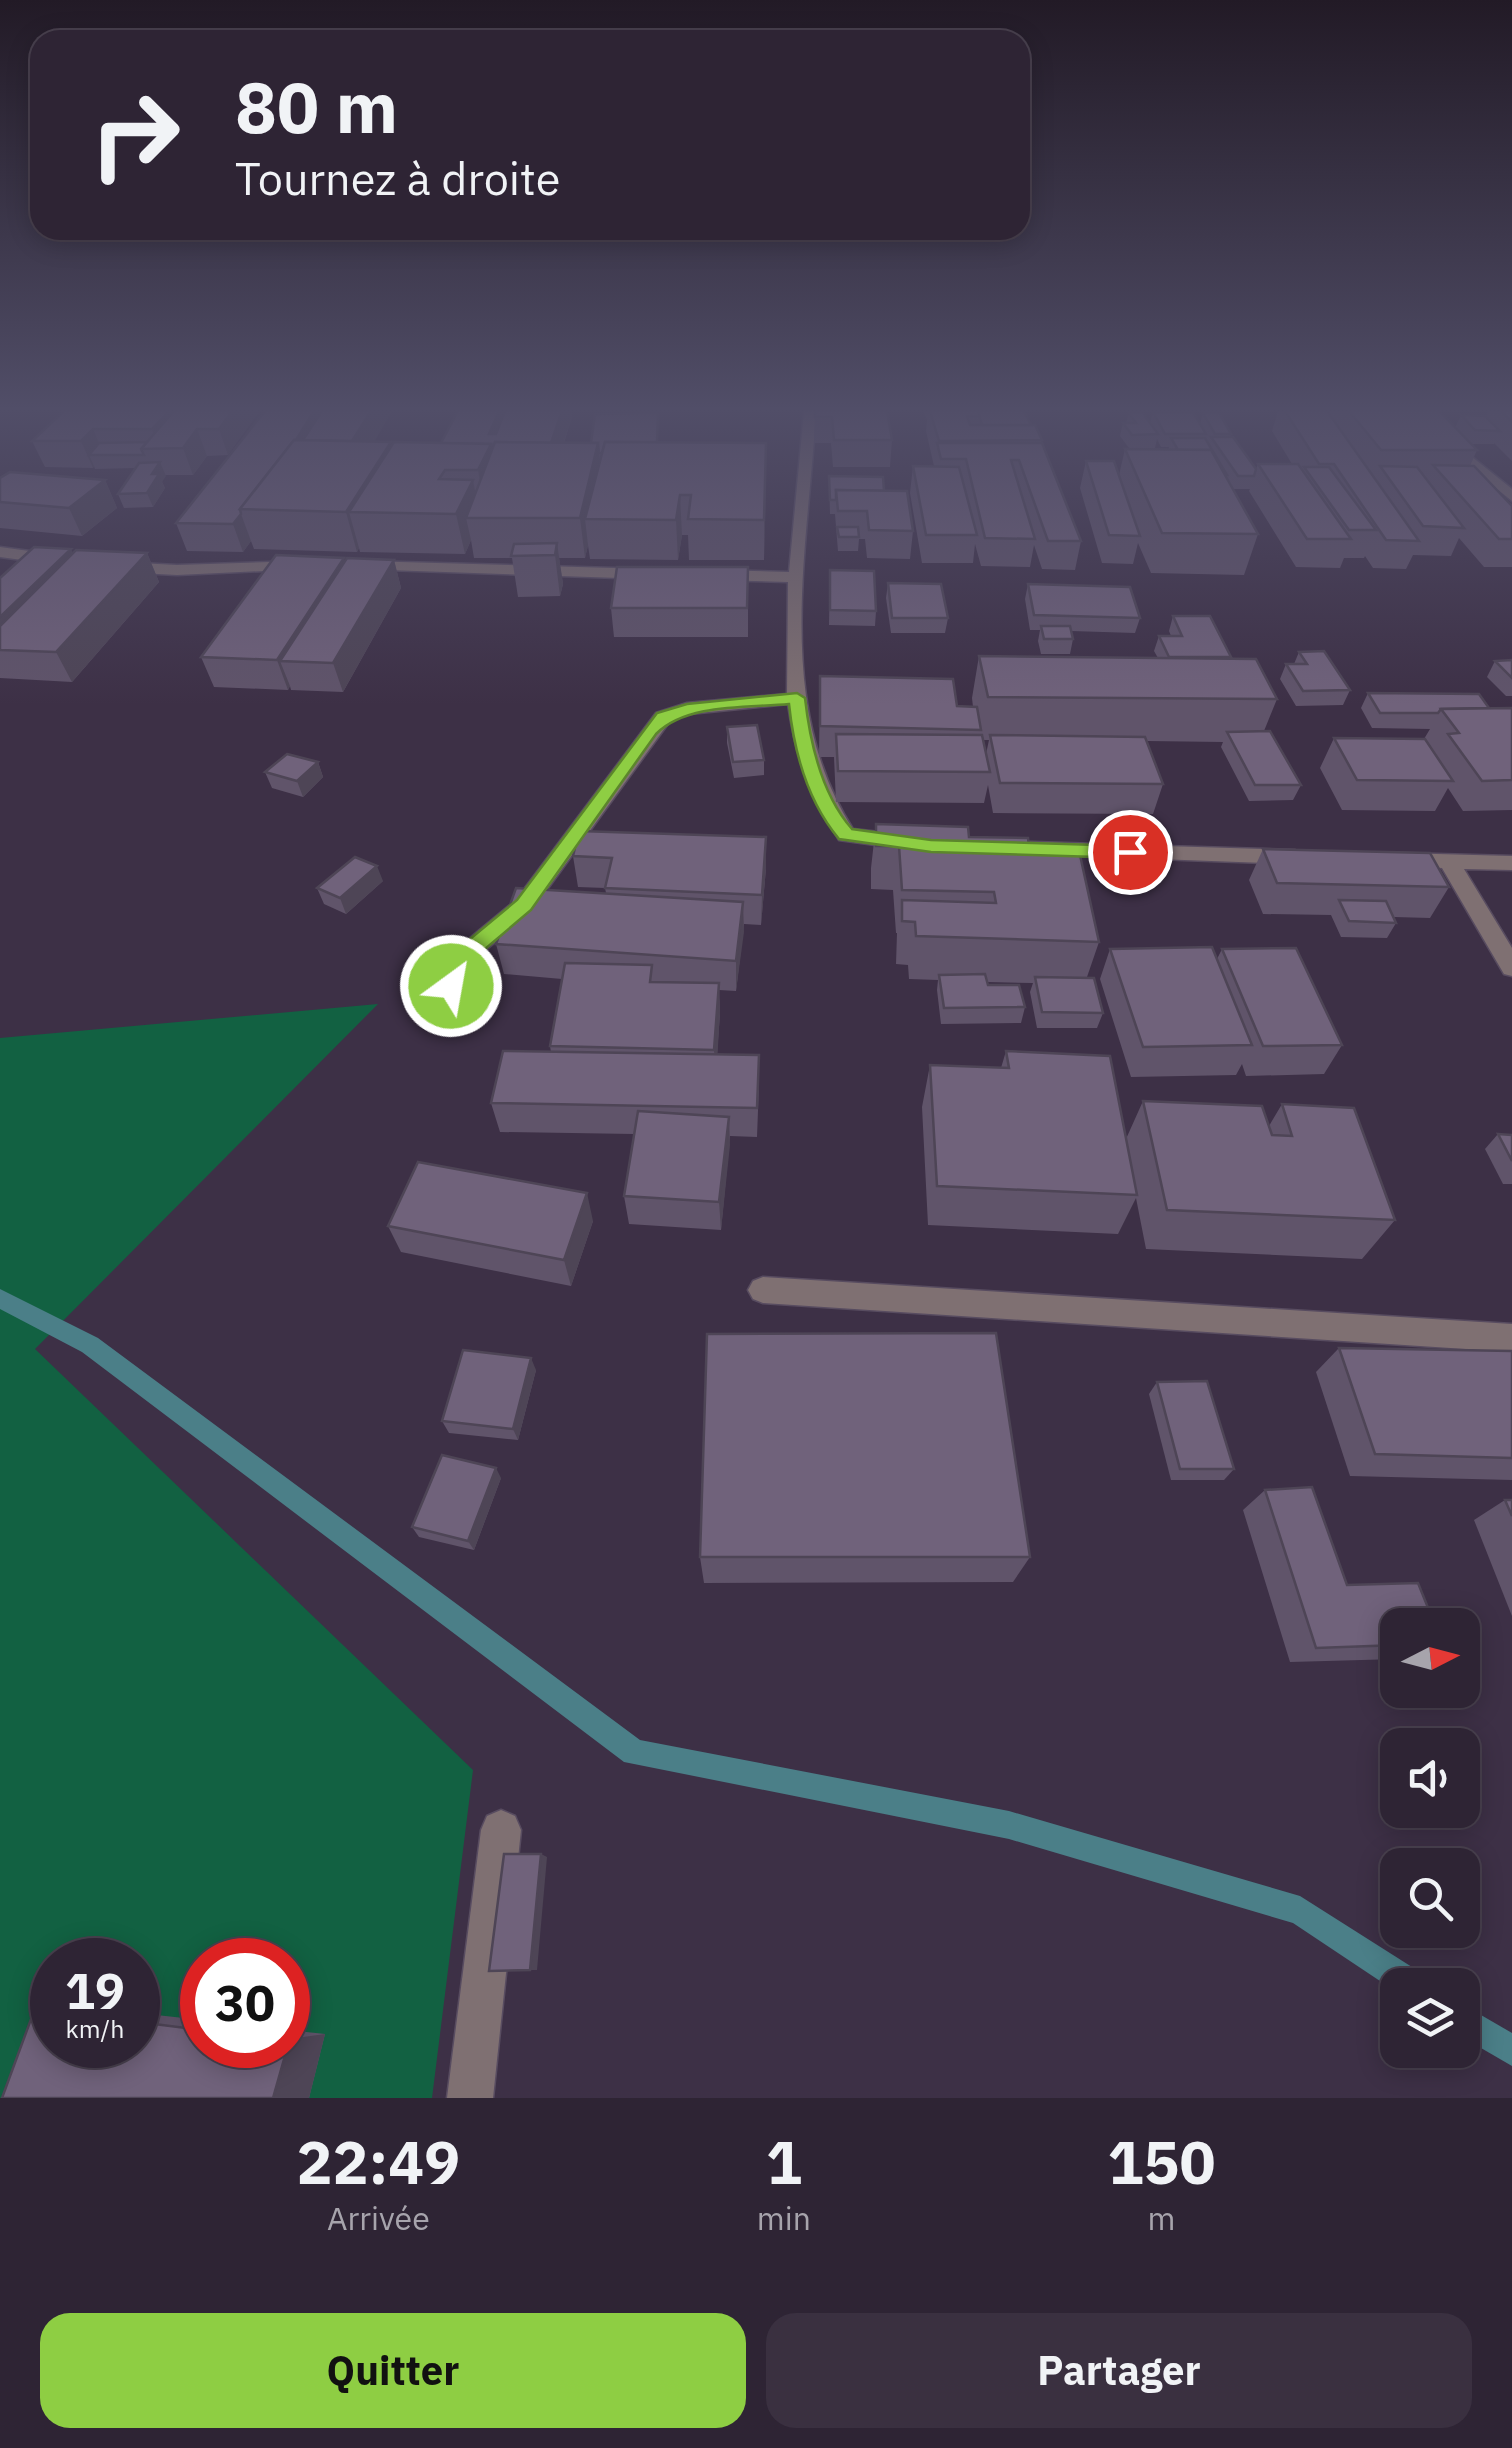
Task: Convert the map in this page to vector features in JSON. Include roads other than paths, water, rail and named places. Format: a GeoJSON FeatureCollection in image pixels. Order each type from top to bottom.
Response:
{"type":"FeatureCollection","features":[{"type":"Feature","properties":{"kind":"street"},"geometry":{"type":"LineString","coordinates":[[799,509],[796,577],[800,733],[828,814],[846,835],[931,846]]}},
{"type":"Feature","properties":{"kind":"street"},"geometry":{"type":"LineString","coordinates":[[0,552],[72,562]]}},
{"type":"Feature","properties":{"kind":"street"},"geometry":{"type":"LineString","coordinates":[[107,566],[176,570],[311,566]]}},
{"type":"Feature","properties":{"kind":"street"},"geometry":{"type":"LineString","coordinates":[[340,566],[658,574]]}},
{"type":"Feature","properties":{"kind":"street"},"geometry":{"type":"LineString","coordinates":[[697,575],[796,577]]}},
{"type":"Feature","properties":{"kind":"street"},"geometry":{"type":"LineString","coordinates":[[451,986],[472,949],[524,905],[663,717],[687,710],[797,698]]}},
{"type":"Feature","properties":{"kind":"street"},"geometry":{"type":"LineString","coordinates":[[971,847],[1310,857]]}},
{"type":"Feature","properties":{"kind":"street"},"geometry":{"type":"LineString","coordinates":[[1370,859],[1512,862]]}},
{"type":"Feature","properties":{"kind":"street"},"geometry":{"type":"LineString","coordinates":[[1449,862],[1512,968]]}},
{"type":"Feature","properties":{"kind":"street"},"geometry":{"type":"LineString","coordinates":[[763,1290],[1512,1338]]}},
{"type":"Feature","properties":{"kind":"street"},"geometry":{"type":"LineString","coordinates":[[470,2098],[501,1830]]}},
{"type":"Feature","properties":{"kind":"waterway"},"geometry":{"type":"LineString","coordinates":[[0,1298],[90,1345],[634,1752],[1009,1825],[1300,1911],[1386,1968]]}},
{"type":"Feature","properties":{"kind":"waterway"},"geometry":{"type":"LineString","coordinates":[[1480,2031],[1512,2051]]}}]}
